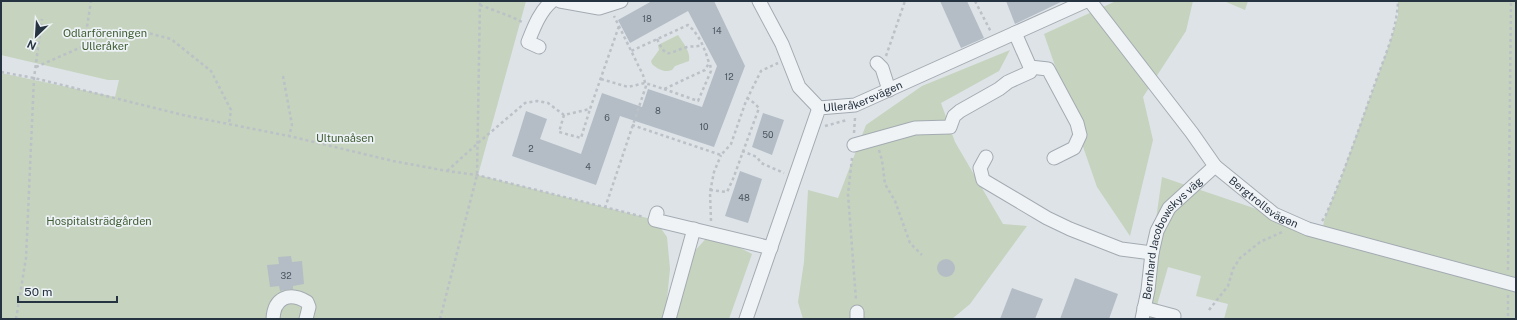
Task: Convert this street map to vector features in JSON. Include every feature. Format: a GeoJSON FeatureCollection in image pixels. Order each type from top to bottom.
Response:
{"type":"FeatureCollection","features":[{"type":"Feature","properties":{"kind":"street"},"geometry":{"type":"LineString","coordinates":[[539,47],[528,42],[545,7],[552,1]]}},
{"type":"Feature","properties":{"kind":"street"},"geometry":{"type":"LineString","coordinates":[[560,1],[600,8],[621,1]]}},
{"type":"Feature","properties":{"kind":"street"},"geometry":{"type":"LineString","coordinates":[[759,1],[782,44],[799,87],[819,108]]}},
{"type":"Feature","properties":{"kind":"street","name":"Ulleråkersvägen"},"geometry":{"type":"LineString","coordinates":[[746,319],[819,108],[855,105],[1086,1]]}},
{"type":"Feature","properties":{"kind":"street","name":"Bergtrollsvägen"},"geometry":{"type":"LineString","coordinates":[[1090,1],[1192,133],[1215,166],[1274,214],[1308,229],[1512,284]]}},
{"type":"Feature","properties":{"kind":"street"},"geometry":{"type":"LineString","coordinates":[[854,145],[915,128],[950,127],[954,116],[960,111],[999,89],[1008,82],[1026,75],[1030,72],[1030,67],[1015,32]]}},
{"type":"Feature","properties":{"kind":"street"},"geometry":{"type":"LineString","coordinates":[[880,65],[889,90]]}},
{"type":"Feature","properties":{"kind":"street"},"geometry":{"type":"LineString","coordinates":[[1030,67],[1048,69],[1077,123],[1080,135],[1074,148],[1054,158]]}},
{"type":"Feature","properties":{"kind":"street"},"geometry":{"type":"LineString","coordinates":[[986,157],[980,168],[983,180],[1047,218],[1121,249],[1152,253]]}},
{"type":"Feature","properties":{"kind":"street","name":"Bernhard Jacobowskys väg"},"geometry":{"type":"LineString","coordinates":[[1143,313],[1148,290],[1152,253],[1157,231],[1169,208],[1215,166]]}},
{"type":"Feature","properties":{"kind":"street"},"geometry":{"type":"LineString","coordinates":[[656,217],[694,229],[771,248]]}},
{"type":"Feature","properties":{"kind":"street"},"geometry":{"type":"LineString","coordinates":[[669,319],[694,229]]}},
{"type":"Feature","properties":{"kind":"street"},"geometry":{"type":"LineString","coordinates":[[273,319],[275,306],[278,302],[290,296],[296,296],[307,302],[309,307],[306,319]]}},
{"type":"Feature","properties":{"kind":"street"},"geometry":{"type":"LineString","coordinates":[[1143,313],[1174,316]]}},
{"type":"Feature","properties":{"kind":"path"},"geometry":{"type":"LineString","coordinates":[[36,67],[84,46],[91,1]]}},
{"type":"Feature","properties":{"kind":"path"},"geometry":{"type":"LineString","coordinates":[[440,319],[477,175],[480,1]]}},
{"type":"Feature","properties":{"kind":"path"},"geometry":{"type":"LineString","coordinates":[[880,65],[905,1]]}},
{"type":"Feature","properties":{"kind":"path"},"geometry":{"type":"LineString","coordinates":[[975,1],[994,37]]}},
{"type":"Feature","properties":{"kind":"path"},"geometry":{"type":"LineString","coordinates":[[1308,229],[1318,226],[1325,218],[1339,183],[1389,45],[1398,16],[1398,1]]}},
{"type":"Feature","properties":{"kind":"path"},"geometry":{"type":"LineString","coordinates":[[1508,319],[1512,284],[1511,1]]}},
{"type":"Feature","properties":{"kind":"path"},"geometry":{"type":"LineString","coordinates":[[605,208],[646,86],[643,75],[609,5]]}},
{"type":"Feature","properties":{"kind":"path"},"geometry":{"type":"LineString","coordinates":[[480,6],[512,17],[534,28]]}},
{"type":"Feature","properties":{"kind":"path"},"geometry":{"type":"LineString","coordinates":[[16,319],[26,258],[34,78],[42,19]]}},
{"type":"Feature","properties":{"kind":"path"},"geometry":{"type":"LineString","coordinates":[[601,79],[628,88],[645,83],[698,101],[710,71],[710,63],[694,30],[688,25],[631,51]]}},
{"type":"Feature","properties":{"kind":"path"},"geometry":{"type":"LineString","coordinates":[[564,115],[559,132],[581,138],[619,26]]}},
{"type":"Feature","properties":{"kind":"path"},"geometry":{"type":"LineString","coordinates":[[144,32],[171,39],[211,71],[231,110],[229,124]]}},
{"type":"Feature","properties":{"kind":"path"},"geometry":{"type":"LineString","coordinates":[[657,39],[662,50],[666,53],[702,45]]}},
{"type":"Feature","properties":{"kind":"path"},"geometry":{"type":"LineString","coordinates":[[710,233],[710,190],[714,172],[721,155],[731,144],[747,98],[761,70],[788,60]]}},
{"type":"Feature","properties":{"kind":"path"},"geometry":{"type":"LineString","coordinates":[[664,90],[705,70],[710,63]]}},
{"type":"Feature","properties":{"kind":"path"},"geometry":{"type":"LineString","coordinates":[[1,72],[34,78],[183,115],[289,136],[393,161],[477,175],[605,208],[656,217]]}},
{"type":"Feature","properties":{"kind":"path"},"geometry":{"type":"LineString","coordinates":[[283,76],[292,125],[289,136]]}},
{"type":"Feature","properties":{"kind":"path"},"geometry":{"type":"LineString","coordinates":[[710,190],[726,192],[759,108],[747,98]]}},
{"type":"Feature","properties":{"kind":"path"},"geometry":{"type":"LineString","coordinates":[[447,171],[526,103],[538,101],[548,103],[564,115],[590,109]]}},
{"type":"Feature","properties":{"kind":"path"},"geometry":{"type":"LineString","coordinates":[[855,105],[854,145],[848,194],[857,316]]}},
{"type":"Feature","properties":{"kind":"path"},"geometry":{"type":"LineString","coordinates":[[632,125],[721,155]]}},
{"type":"Feature","properties":{"kind":"path"},"geometry":{"type":"LineString","coordinates":[[875,138],[882,160],[885,184],[895,201],[910,243],[922,255]]}},
{"type":"Feature","properties":{"kind":"path"},"geometry":{"type":"LineString","coordinates":[[742,151],[757,157],[761,163],[785,173]]}},
{"type":"Feature","properties":{"kind":"path"},"geometry":{"type":"LineString","coordinates":[[1209,310],[1228,286],[1233,269],[1240,258],[1260,242],[1283,231]]}},
{"type":"Feature","properties":{"kind":"green space","name":"Ultunaåsen"},"geometry":{"type":"Polygon","coordinates":[[[1,1],[526,1],[478,175],[655,220],[667,237],[670,269],[665,319],[1,319],[1,73],[115,97],[119,80],[108,80],[1,55],[1,1]]]}},
{"type":"Feature","properties":{"kind":"green space"},"geometry":{"type":"Polygon","coordinates":[[[1116,1],[1193,1],[1186,31],[1143,97],[1153,140],[1130,236],[1097,187],[1044,34],[1116,1]]]}},
{"type":"Feature","properties":{"kind":"green space"},"geometry":{"type":"Polygon","coordinates":[[[1224,1],[1248,1],[1245,10],[1224,1]]]}},
{"type":"Feature","properties":{"kind":"green space"},"geometry":{"type":"Polygon","coordinates":[[[1398,1],[1516,1],[1516,319],[1224,319],[1228,304],[1196,296],[1201,276],[1168,267],[1153,319],[1142,319],[1162,177],[1322,231],[1325,217],[1339,183],[1389,45],[1398,16],[1398,1]]]}},
{"type":"Feature","properties":{"kind":"green space"},"geometry":{"type":"Polygon","coordinates":[[[678,35],[688,51],[689,61],[675,66],[672,70],[666,71],[659,69],[652,64],[651,61],[659,50],[658,45],[678,35]]]}},
{"type":"Feature","properties":{"kind":"green space"},"geometry":{"type":"Polygon","coordinates":[[[1010,50],[999,71],[941,103],[955,142],[1003,224],[1027,226],[970,304],[952,319],[803,319],[798,302],[804,262],[808,190],[838,198],[866,125],[922,86],[1010,50]]]}},
{"type":"Feature","properties":{"kind":"green space"},"geometry":{"type":"Polygon","coordinates":[[[711,233],[752,254],[729,319],[673,319],[693,253],[711,233]]]}},
{"type":"Feature","properties":{"kind":"building"},"geometry":{"type":"Polygon","coordinates":[[[652,1],[714,1],[745,66],[714,147],[620,116],[596,185],[512,156],[526,111],[547,119],[540,139],[581,154],[602,93],[642,107],[648,89],[702,107],[717,66],[688,11],[630,43],[618,20],[652,1]]]}},
{"type":"Feature","properties":{"kind":"building"},"geometry":{"type":"Polygon","coordinates":[[[940,1],[967,1],[984,38],[961,48],[940,1]]]}},
{"type":"Feature","properties":{"kind":"building"},"geometry":{"type":"Polygon","coordinates":[[[1006,1],[1063,1],[1015,24],[1006,1]]]}},
{"type":"Feature","properties":{"kind":"building"},"geometry":{"type":"Polygon","coordinates":[[[763,113],[784,120],[772,155],[752,147],[763,113]]]}},
{"type":"Feature","properties":{"kind":"building"},"geometry":{"type":"Polygon","coordinates":[[[740,171],[762,179],[748,223],[725,216],[740,171]]]}},
{"type":"Feature","properties":{"kind":"building"},"geometry":{"type":"Polygon","coordinates":[[[291,256],[292,262],[302,261],[304,284],[293,286],[293,289],[280,291],[279,286],[270,287],[267,265],[279,264],[278,257],[291,256]]]}},
{"type":"Feature","properties":{"kind":"building"},"geometry":{"type":"Polygon","coordinates":[[[942,259],[950,259],[955,264],[953,275],[950,277],[942,277],[937,272],[937,264],[942,259]]]}},
{"type":"Feature","properties":{"kind":"building"},"geometry":{"type":"Polygon","coordinates":[[[1075,278],[1118,294],[1109,319],[1060,319],[1075,278]]]}},
{"type":"Feature","properties":{"kind":"building"},"geometry":{"type":"Polygon","coordinates":[[[1012,288],[1043,299],[1035,319],[1000,319],[1012,288]]]}},
{"type":"Feature","properties":{"kind":"park label","name":"Odlarföreningen Ulleråker"},"geometry":{"type":"Point","coordinates":[105,39]}},
{"type":"Feature","properties":{"kind":"park label","name":"Hospitalsträdgården"},"geometry":{"type":"Point","coordinates":[99,221]}}]}
